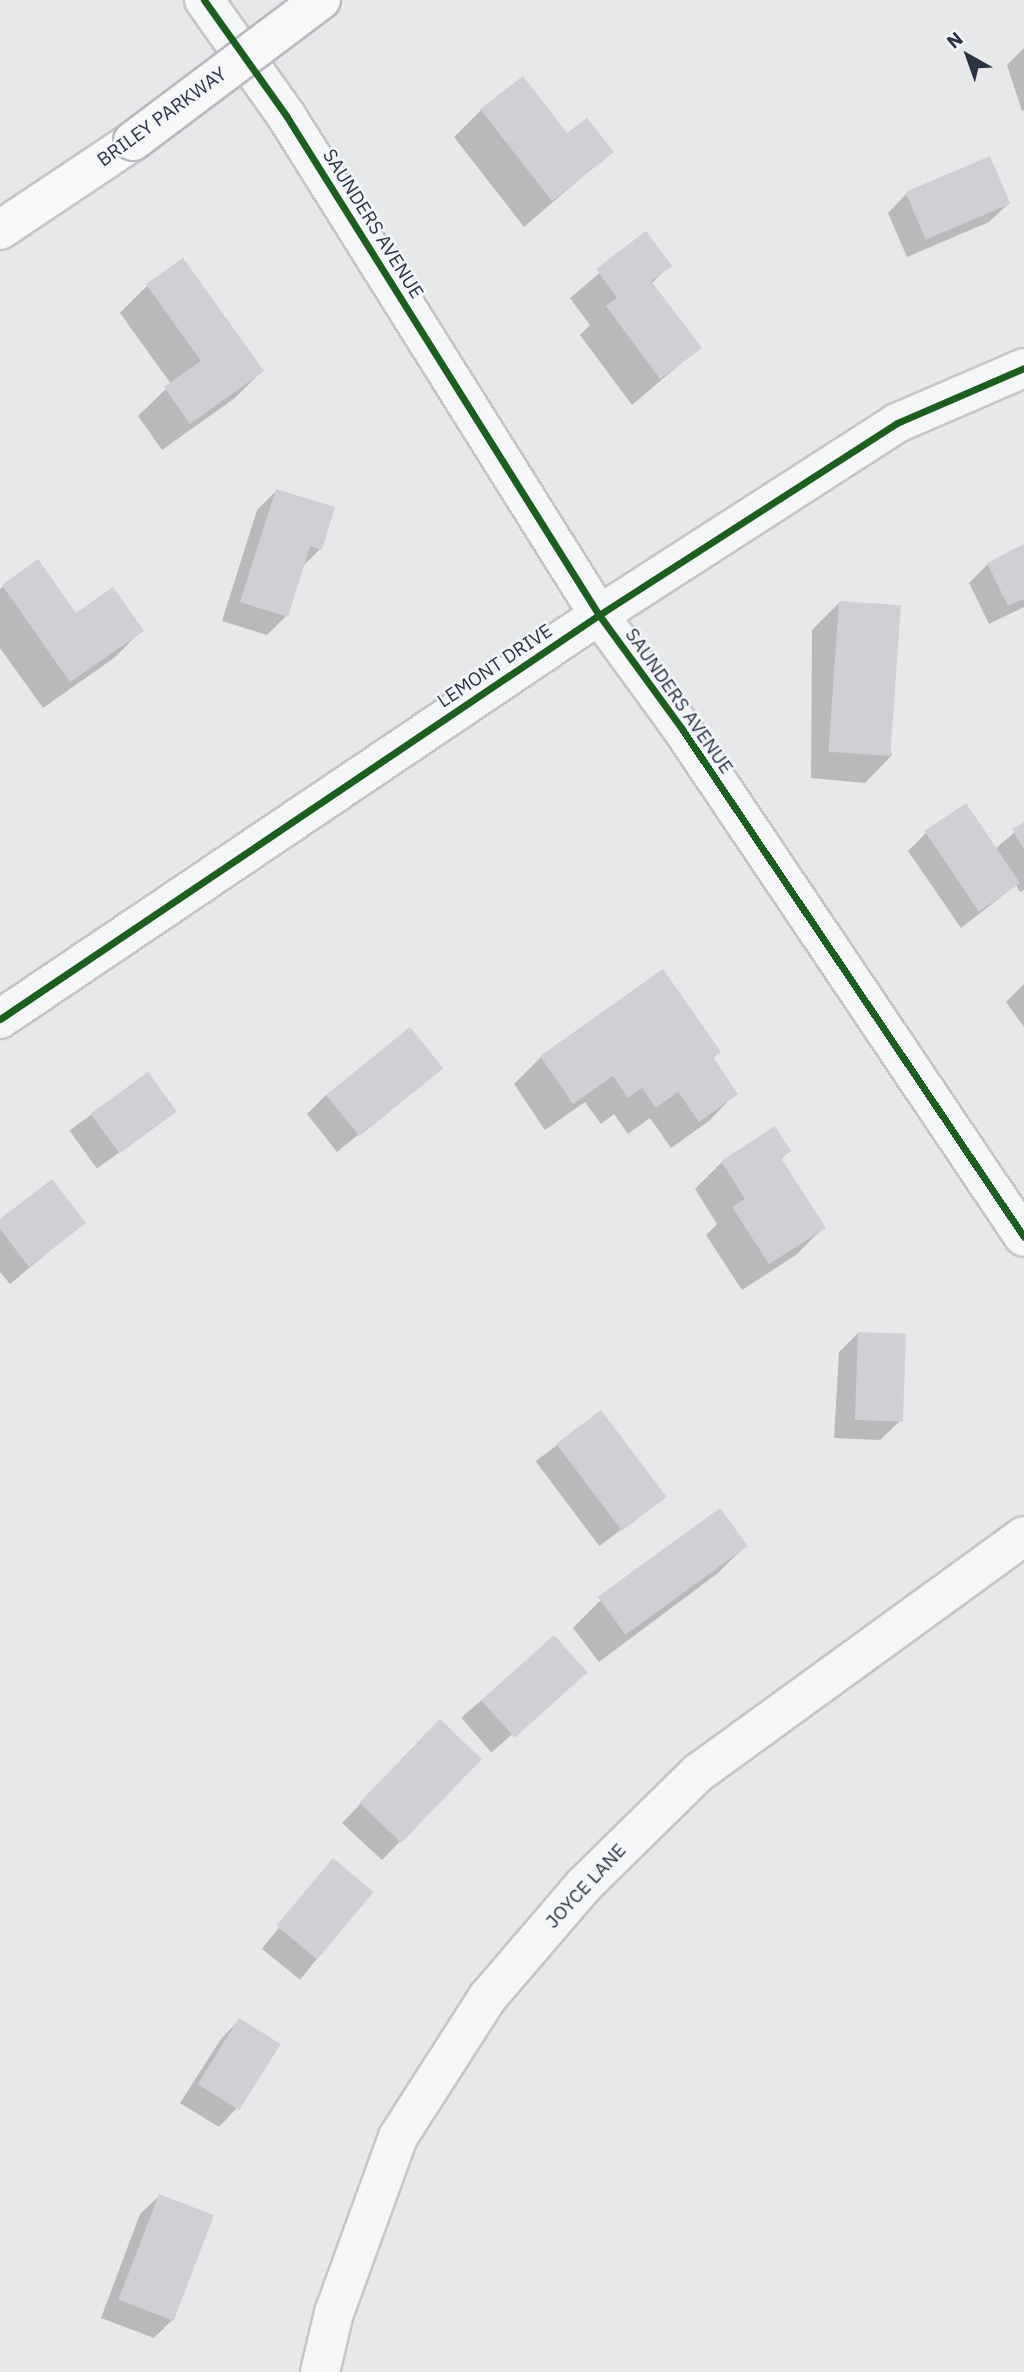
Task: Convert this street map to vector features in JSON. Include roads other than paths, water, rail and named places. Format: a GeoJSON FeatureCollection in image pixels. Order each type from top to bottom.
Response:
{"type":"FeatureCollection","features":[{"type":"Feature","properties":{"kind":"highway","name":"BRILEY PARKWAY"},"geometry":{"type":"LineString","coordinates":[[0,230],[133,141],[321,0]]}},
{"type":"Feature","properties":{"kind":"street","name":"SAUNDERS AVENUE"},"geometry":{"type":"LineString","coordinates":[[204,0],[288,117],[598,615],[682,729],[1024,1237]]}},
{"type":"Feature","properties":{"kind":"street","name":"LEMONT DRIVE"},"geometry":{"type":"LineString","coordinates":[[0,1018],[598,615],[897,423],[1024,368]]}},
{"type":"Feature","properties":{"kind":"street","name":"JOYCE LANE"},"geometry":{"type":"LineString","coordinates":[[320,2372],[334,2313],[398,2137],[488,1997],[584,1885],[698,1773],[1024,1536]]}}]}
